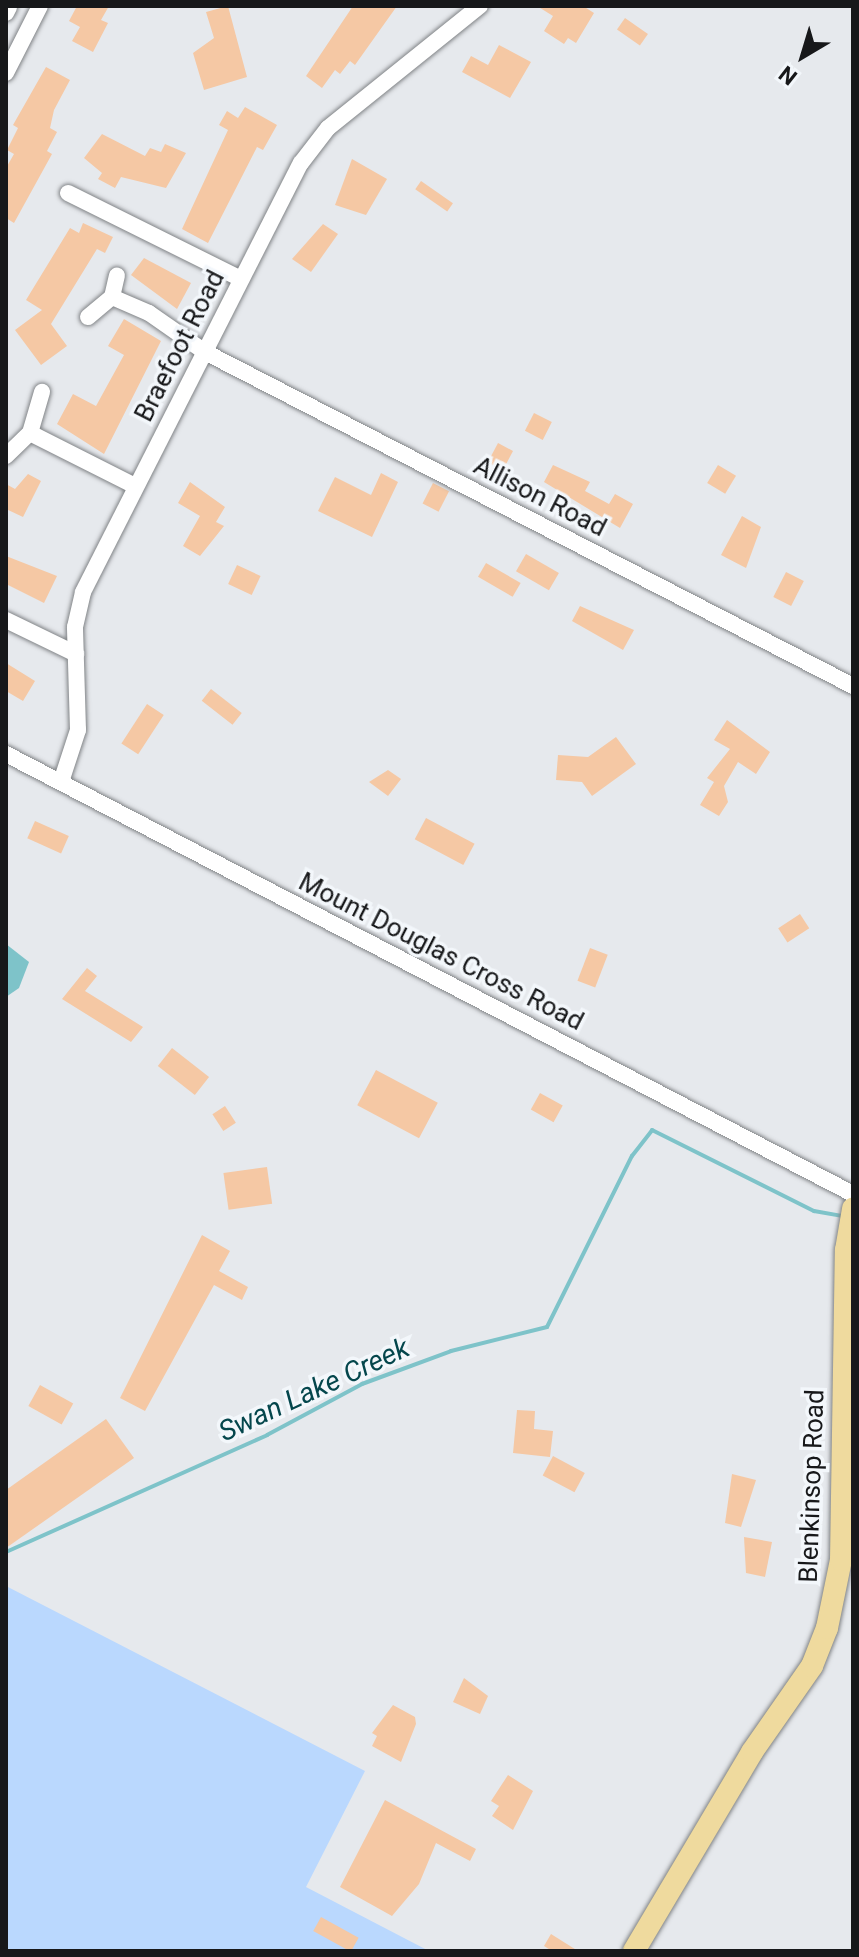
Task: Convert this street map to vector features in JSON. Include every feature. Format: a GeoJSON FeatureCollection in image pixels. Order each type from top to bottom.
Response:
{"type":"FeatureCollection","features":[{"type":"Feature","properties":{"kind":"main road","name":"Blenkinsop Road"},"geometry":{"type":"LineString","coordinates":[[634,1951],[752,1752],[812,1666],[827,1628],[841,1560],[846,1250],[853,1209]]}},
{"type":"Feature","properties":{"kind":"street"},"geometry":{"type":"LineString","coordinates":[[6,73],[40,6]]}},
{"type":"Feature","properties":{"kind":"street","name":"Braefoot Road"},"geometry":{"type":"LineString","coordinates":[[61,782],[78,730],[76,654],[83,592],[241,279],[317,139],[480,6]]}},
{"type":"Feature","properties":{"kind":"street"},"geometry":{"type":"LineString","coordinates":[[6,13],[9,7]]}},
{"type":"Feature","properties":{"kind":"street"},"geometry":{"type":"LineString","coordinates":[[68,193],[241,279]]}},
{"type":"Feature","properties":{"kind":"street"},"geometry":{"type":"LineString","coordinates":[[88,317],[112,297],[117,276]]}},
{"type":"Feature","properties":{"kind":"street","name":"Allison Road"},"geometry":{"type":"LineString","coordinates":[[112,297],[149,313],[205,352],[853,686]]}},
{"type":"Feature","properties":{"kind":"street"},"geometry":{"type":"LineString","coordinates":[[6,456],[30,433],[42,392]]}},
{"type":"Feature","properties":{"kind":"street"},"geometry":{"type":"LineString","coordinates":[[30,433],[135,486]]}},
{"type":"Feature","properties":{"kind":"street"},"geometry":{"type":"LineString","coordinates":[[6,620],[76,654]]}},
{"type":"Feature","properties":{"kind":"street","name":"Mount Douglas Cross Road"},"geometry":{"type":"LineString","coordinates":[[6,754],[853,1194]]}},
{"type":"Feature","properties":{"kind":"shaded area"},"geometry":{"type":"Polygon","coordinates":[[[6,944],[29,962],[19,988],[6,997],[6,944]]]}},
{"type":"Feature","properties":{"kind":"shaded area"},"geometry":{"type":"Polygon","coordinates":[[[6,1586],[365,1771],[306,1887],[429,1951],[6,1951],[6,1586]]]}},
{"type":"Feature","properties":{"kind":"building"},"geometry":{"type":"Polygon","coordinates":[[[77,6],[109,6],[101,20],[108,23],[93,52],[72,41],[80,27],[69,21],[77,6]]]}},
{"type":"Feature","properties":{"kind":"building"},"geometry":{"type":"Polygon","coordinates":[[[228,6],[247,77],[204,90],[193,53],[214,38],[206,12],[228,6]]]}},
{"type":"Feature","properties":{"kind":"building"},"geometry":{"type":"Polygon","coordinates":[[[353,6],[397,6],[355,65],[350,61],[340,74],[335,70],[322,88],[306,76],[353,6]]]}},
{"type":"Feature","properties":{"kind":"building"},"geometry":{"type":"Polygon","coordinates":[[[537,6],[583,6],[594,13],[576,43],[568,38],[564,44],[544,31],[553,16],[537,6]]]}},
{"type":"Feature","properties":{"kind":"building"},"geometry":{"type":"Polygon","coordinates":[[[625,18],[648,34],[640,46],[617,29],[625,18]]]}},
{"type":"Feature","properties":{"kind":"building"},"geometry":{"type":"Polygon","coordinates":[[[499,45],[531,62],[510,98],[462,72],[471,56],[488,65],[499,45]]]}},
{"type":"Feature","properties":{"kind":"building"},"geometry":{"type":"Polygon","coordinates":[[[46,67],[70,80],[54,110],[50,128],[57,132],[47,151],[52,154],[14,223],[6,218],[6,168],[14,154],[7,150],[18,128],[13,125],[46,67]]]}},
{"type":"Feature","properties":{"kind":"building"},"geometry":{"type":"Polygon","coordinates":[[[245,107],[277,125],[263,150],[257,147],[208,243],[182,229],[228,130],[219,125],[227,111],[238,118],[245,107]]]}},
{"type":"Feature","properties":{"kind":"building"},"geometry":{"type":"Polygon","coordinates":[[[102,134],[145,156],[150,148],[161,152],[165,144],[186,153],[166,188],[121,177],[115,188],[98,179],[102,173],[84,158],[102,134]]]}},
{"type":"Feature","properties":{"kind":"building"},"geometry":{"type":"Polygon","coordinates":[[[352,159],[387,179],[366,215],[335,205],[352,159]]]}},
{"type":"Feature","properties":{"kind":"building"},"geometry":{"type":"Polygon","coordinates":[[[421,181],[453,203],[447,212],[415,189],[421,181]]]}},
{"type":"Feature","properties":{"kind":"building"},"geometry":{"type":"Polygon","coordinates":[[[83,223],[113,237],[105,253],[97,249],[51,324],[67,346],[41,365],[15,330],[42,310],[26,300],[70,228],[79,233],[83,223]]]}},
{"type":"Feature","properties":{"kind":"building"},"geometry":{"type":"Polygon","coordinates":[[[323,224],[338,234],[311,272],[292,259],[323,224]]]}},
{"type":"Feature","properties":{"kind":"building"},"geometry":{"type":"Polygon","coordinates":[[[144,258],[191,283],[177,309],[131,275],[144,258]]]}},
{"type":"Feature","properties":{"kind":"building"},"geometry":{"type":"Polygon","coordinates":[[[124,319],[161,341],[104,454],[57,424],[73,394],[96,406],[124,355],[108,346],[124,319]]]}},
{"type":"Feature","properties":{"kind":"building"},"geometry":{"type":"Polygon","coordinates":[[[534,413],[552,422],[543,440],[525,431],[534,413]]]}},
{"type":"Feature","properties":{"kind":"building"},"geometry":{"type":"Polygon","coordinates":[[[498,443],[513,451],[503,470],[488,462],[498,443]]]}},
{"type":"Feature","properties":{"kind":"building"},"geometry":{"type":"Polygon","coordinates":[[[553,465],[590,482],[585,491],[609,504],[615,494],[633,504],[620,528],[544,482],[553,465]]]}},
{"type":"Feature","properties":{"kind":"building"},"geometry":{"type":"Polygon","coordinates":[[[718,465],[736,476],[725,494],[707,483],[718,465]]]}},
{"type":"Feature","properties":{"kind":"building"},"geometry":{"type":"Polygon","coordinates":[[[381,473],[398,482],[372,537],[318,511],[335,477],[371,495],[381,473]]]}},
{"type":"Feature","properties":{"kind":"building"},"geometry":{"type":"Polygon","coordinates":[[[28,474],[41,481],[23,517],[6,509],[6,484],[15,489],[28,474]]]}},
{"type":"Feature","properties":{"kind":"building"},"geometry":{"type":"Polygon","coordinates":[[[190,482],[225,507],[216,522],[224,526],[200,556],[183,546],[200,516],[178,503],[190,482]]]}},
{"type":"Feature","properties":{"kind":"building"},"geometry":{"type":"Polygon","coordinates":[[[433,483],[449,491],[439,512],[423,503],[433,483]]]}},
{"type":"Feature","properties":{"kind":"building"},"geometry":{"type":"Polygon","coordinates":[[[742,516],[761,527],[746,568],[721,555],[742,516]]]}},
{"type":"Feature","properties":{"kind":"building"},"geometry":{"type":"Polygon","coordinates":[[[526,554],[559,573],[549,590],[516,571],[526,554]]]}},
{"type":"Feature","properties":{"kind":"building"},"geometry":{"type":"Polygon","coordinates":[[[6,556],[57,576],[44,603],[6,584],[6,556]]]}},
{"type":"Feature","properties":{"kind":"building"},"geometry":{"type":"Polygon","coordinates":[[[486,563],[521,583],[513,597],[478,577],[486,563]]]}},
{"type":"Feature","properties":{"kind":"building"},"geometry":{"type":"Polygon","coordinates":[[[237,565],[261,576],[252,595],[228,584],[237,565]]]}},
{"type":"Feature","properties":{"kind":"building"},"geometry":{"type":"Polygon","coordinates":[[[786,572],[804,581],[791,606],[773,597],[786,572]]]}},
{"type":"Feature","properties":{"kind":"building"},"geometry":{"type":"Polygon","coordinates":[[[580,606],[634,630],[623,650],[572,621],[580,606]]]}},
{"type":"Feature","properties":{"kind":"building"},"geometry":{"type":"Polygon","coordinates":[[[6,663],[35,681],[23,701],[6,691],[6,663]]]}},
{"type":"Feature","properties":{"kind":"building"},"geometry":{"type":"Polygon","coordinates":[[[211,689],[242,713],[232,725],[202,701],[211,689]]]}},
{"type":"Feature","properties":{"kind":"building"},"geometry":{"type":"Polygon","coordinates":[[[147,704],[164,715],[138,754],[121,743],[147,704]]]}},
{"type":"Feature","properties":{"kind":"building"},"geometry":{"type":"Polygon","coordinates":[[[727,720],[770,752],[756,774],[738,762],[724,786],[728,802],[719,816],[700,805],[714,782],[707,778],[730,749],[714,740],[727,720]]]}},
{"type":"Feature","properties":{"kind":"building"},"geometry":{"type":"Polygon","coordinates":[[[616,737],[636,764],[592,796],[582,782],[556,780],[558,755],[588,757],[616,737]]]}},
{"type":"Feature","properties":{"kind":"building"},"geometry":{"type":"Polygon","coordinates":[[[388,770],[401,779],[388,796],[369,782],[388,770]]]}},
{"type":"Feature","properties":{"kind":"building"},"geometry":{"type":"Polygon","coordinates":[[[426,818],[475,844],[463,865],[415,839],[426,818]]]}},
{"type":"Feature","properties":{"kind":"building"},"geometry":{"type":"Polygon","coordinates":[[[35,821],[69,836],[61,853],[27,838],[35,821]]]}},
{"type":"Feature","properties":{"kind":"building"},"geometry":{"type":"Polygon","coordinates":[[[800,914],[809,928],[787,942],[778,928],[800,914]]]}},
{"type":"Feature","properties":{"kind":"building"},"geometry":{"type":"Polygon","coordinates":[[[590,948],[608,955],[595,987],[577,981],[590,948]]]}},
{"type":"Feature","properties":{"kind":"building"},"geometry":{"type":"Polygon","coordinates":[[[87,968],[97,976],[85,991],[143,1027],[131,1042],[62,999],[87,968]]]}},
{"type":"Feature","properties":{"kind":"building"},"geometry":{"type":"Polygon","coordinates":[[[172,1048],[209,1077],[195,1095],[158,1066],[172,1048]]]}},
{"type":"Feature","properties":{"kind":"building"},"geometry":{"type":"Polygon","coordinates":[[[376,1070],[438,1103],[419,1138],[357,1105],[376,1070]]]}},
{"type":"Feature","properties":{"kind":"building"},"geometry":{"type":"Polygon","coordinates":[[[540,1093],[563,1106],[554,1122],[531,1110],[540,1093]]]}},
{"type":"Feature","properties":{"kind":"building"},"geometry":{"type":"Polygon","coordinates":[[[225,1106],[236,1123],[223,1131],[212,1114],[225,1106]]]}},
{"type":"Feature","properties":{"kind":"building"},"geometry":{"type":"Polygon","coordinates":[[[267,1167],[272,1204],[229,1210],[223,1173],[267,1167]]]}},
{"type":"Feature","properties":{"kind":"building"},"geometry":{"type":"Polygon","coordinates":[[[202,1235],[230,1251],[219,1271],[248,1287],[242,1300],[214,1285],[145,1411],[120,1398],[202,1235]]]}},
{"type":"Feature","properties":{"kind":"building"},"geometry":{"type":"Polygon","coordinates":[[[40,1385],[73,1403],[62,1424],[28,1406],[40,1385]]]}},
{"type":"Feature","properties":{"kind":"building"},"geometry":{"type":"Polygon","coordinates":[[[517,1410],[535,1411],[534,1429],[553,1431],[550,1457],[513,1453],[517,1410]]]}},
{"type":"Feature","properties":{"kind":"building"},"geometry":{"type":"Polygon","coordinates":[[[106,1419],[134,1458],[6,1548],[6,1490],[106,1419]]]}},
{"type":"Feature","properties":{"kind":"building"},"geometry":{"type":"Polygon","coordinates":[[[553,1456],[585,1473],[574,1492],[543,1475],[553,1456]]]}},
{"type":"Feature","properties":{"kind":"building"},"geometry":{"type":"Polygon","coordinates":[[[732,1474],[756,1480],[741,1527],[725,1523],[732,1474]]]}},
{"type":"Feature","properties":{"kind":"building"},"geometry":{"type":"Polygon","coordinates":[[[744,1537],[772,1542],[765,1577],[746,1573],[744,1537]]]}},
{"type":"Feature","properties":{"kind":"building"},"geometry":{"type":"Polygon","coordinates":[[[464,1678],[488,1696],[480,1714],[453,1702],[464,1678]]]}},
{"type":"Feature","properties":{"kind":"building"},"geometry":{"type":"Polygon","coordinates":[[[393,1705],[415,1717],[416,1724],[401,1762],[372,1746],[377,1736],[372,1733],[393,1705]]]}},
{"type":"Feature","properties":{"kind":"building"},"geometry":{"type":"Polygon","coordinates":[[[508,1775],[533,1791],[513,1830],[492,1816],[499,1806],[491,1801],[508,1775]]]}},
{"type":"Feature","properties":{"kind":"building"},"geometry":{"type":"Polygon","coordinates":[[[385,1800],[476,1849],[470,1861],[436,1843],[419,1884],[392,1916],[340,1887],[385,1800]]]}},
{"type":"Feature","properties":{"kind":"building"},"geometry":{"type":"Polygon","coordinates":[[[321,1917],[359,1938],[349,1951],[313,1931],[321,1917]]]}},
{"type":"Feature","properties":{"kind":"building"},"geometry":{"type":"Polygon","coordinates":[[[551,1934],[578,1951],[552,1951],[544,1946],[551,1934]]]}},
{"type":"Feature","properties":{"kind":"waterway","name":"Swan Lake Creek"},"geometry":{"type":"LineString","coordinates":[[6,1552],[267,1435],[362,1384],[451,1351],[547,1327],[632,1156],[652,1130],[814,1211],[842,1216]]}}]}
